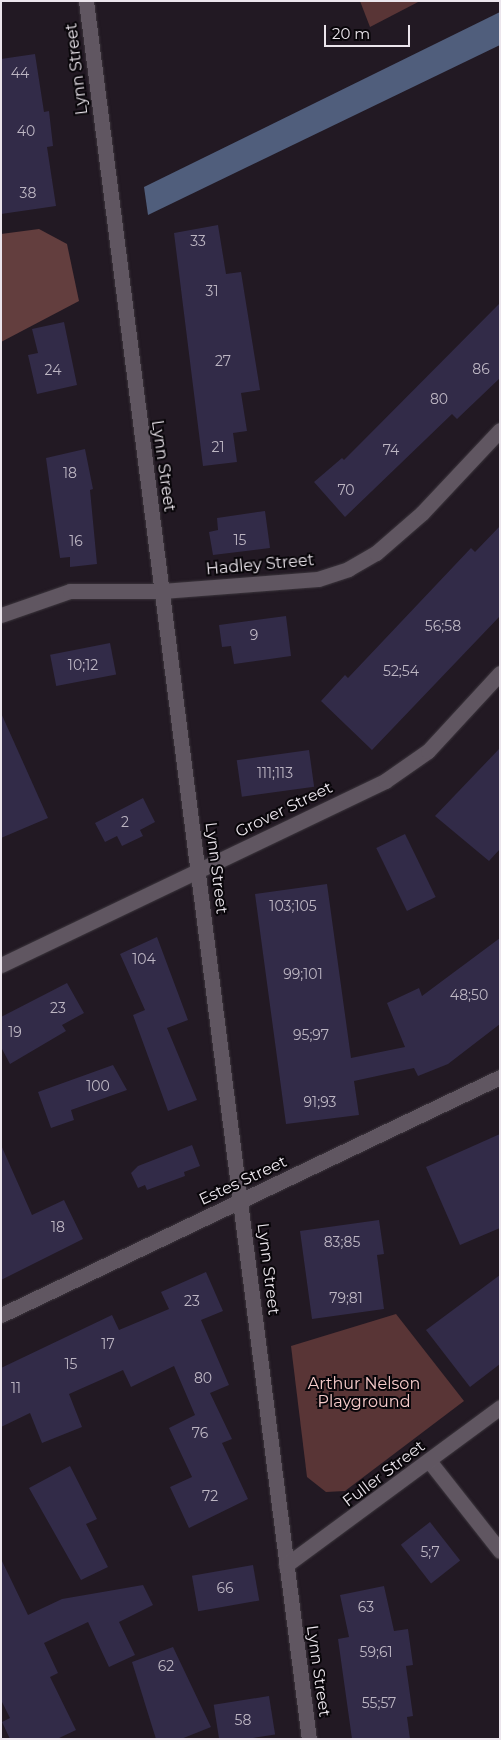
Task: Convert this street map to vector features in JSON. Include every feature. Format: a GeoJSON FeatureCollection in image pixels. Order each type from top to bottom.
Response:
{"type":"FeatureCollection","features":[{"type":"Feature","properties":{"kind":"street","name":"Lynn Street"},"geometry":{"type":"LineString","coordinates":[[86,1],[242,1203],[309,1739]]}},
{"type":"Feature","properties":{"kind":"street","name":"Hadley Street"},"geometry":{"type":"LineString","coordinates":[[1,615],[70,591],[162,592],[318,579],[348,569],[376,554],[422,512],[500,430]]}},
{"type":"Feature","properties":{"kind":"street","name":"Grover Street"},"geometry":{"type":"LineString","coordinates":[[1,965],[385,781],[428,751],[500,673]]}},
{"type":"Feature","properties":{"kind":"street","name":"Estes Street"},"geometry":{"type":"LineString","coordinates":[[1,1315],[242,1203],[500,1077]]}},
{"type":"Feature","properties":{"kind":"street","name":"Fuller Street"},"geometry":{"type":"LineString","coordinates":[[286,1565],[430,1462],[500,1408]]}},
{"type":"Feature","properties":{"kind":"street"},"geometry":{"type":"LineString","coordinates":[[430,1462],[500,1551]]}},
{"type":"Feature","properties":{"kind":"green space"},"geometry":{"type":"Polygon","coordinates":[[[360,1],[420,1],[370,27],[360,1]]]}},
{"type":"Feature","properties":{"kind":"green space","name":"Arthur Nelson Playground"},"geometry":{"type":"Polygon","coordinates":[[[396,1314],[464,1401],[345,1491],[326,1492],[307,1477],[291,1346],[396,1314]]]}},
{"type":"Feature","properties":{"kind":"shaded area"},"geometry":{"type":"Polygon","coordinates":[[[39,229],[67,244],[79,301],[1,342],[1,234],[39,229]]]}},
{"type":"Feature","properties":{"kind":"water"},"geometry":{"type":"Polygon","coordinates":[[[500,12],[500,45],[148,215],[144,187],[500,12]]]}},
{"type":"Feature","properties":{"kind":"building"},"geometry":{"type":"Polygon","coordinates":[[[35,54],[44,112],[49,111],[53,146],[47,147],[56,206],[1,214],[1,59],[35,54]]]}},
{"type":"Feature","properties":{"kind":"building"},"geometry":{"type":"Polygon","coordinates":[[[218,225],[226,274],[241,272],[260,390],[241,393],[247,431],[233,433],[237,462],[203,466],[174,233],[218,225]]]}},
{"type":"Feature","properties":{"kind":"building"},"geometry":{"type":"Polygon","coordinates":[[[500,303],[500,378],[457,419],[452,414],[345,517],[314,482],[342,458],[344,460],[500,303]]]}},
{"type":"Feature","properties":{"kind":"building"},"geometry":{"type":"Polygon","coordinates":[[[64,322],[77,385],[37,394],[28,355],[38,353],[32,329],[64,322]]]}},
{"type":"Feature","properties":{"kind":"building"},"geometry":{"type":"Polygon","coordinates":[[[85,449],[93,489],[90,490],[97,564],[70,567],[70,557],[60,558],[46,458],[85,449]]]}},
{"type":"Feature","properties":{"kind":"building"},"geometry":{"type":"Polygon","coordinates":[[[265,511],[270,548],[213,555],[209,532],[218,530],[217,518],[265,511]]]}},
{"type":"Feature","properties":{"kind":"building"},"geometry":{"type":"Polygon","coordinates":[[[500,526],[500,616],[372,750],[321,701],[345,675],[348,678],[471,548],[475,552],[500,526]]]}},
{"type":"Feature","properties":{"kind":"building"},"geometry":{"type":"Polygon","coordinates":[[[286,616],[291,656],[234,664],[231,646],[222,647],[219,625],[286,616]]]}},
{"type":"Feature","properties":{"kind":"building"},"geometry":{"type":"Polygon","coordinates":[[[110,643],[116,674],[56,686],[50,655],[110,643]]]}},
{"type":"Feature","properties":{"kind":"building"},"geometry":{"type":"Polygon","coordinates":[[[1,713],[48,818],[1,838],[1,713]]]}},
{"type":"Feature","properties":{"kind":"building"},"geometry":{"type":"Polygon","coordinates":[[[500,748],[500,849],[489,861],[435,816],[500,748]]]}},
{"type":"Feature","properties":{"kind":"building"},"geometry":{"type":"Polygon","coordinates":[[[309,750],[314,787],[242,797],[237,760],[309,750]]]}},
{"type":"Feature","properties":{"kind":"building"},"geometry":{"type":"Polygon","coordinates":[[[143,798],[155,822],[140,830],[143,836],[122,846],[117,836],[105,842],[95,823],[143,798]]]}},
{"type":"Feature","properties":{"kind":"building"},"geometry":{"type":"Polygon","coordinates":[[[405,834],[436,897],[407,911],[376,848],[405,834]]]}},
{"type":"Feature","properties":{"kind":"building"},"geometry":{"type":"Polygon","coordinates":[[[327,884],[351,1058],[405,1047],[387,1003],[419,988],[422,996],[500,938],[500,1024],[448,1064],[418,1076],[414,1068],[354,1081],[359,1115],[286,1124],[255,894],[327,884]]]}},
{"type":"Feature","properties":{"kind":"building"},"geometry":{"type":"Polygon","coordinates":[[[157,937],[188,1020],[167,1028],[197,1100],[168,1111],[133,1015],[145,1010],[120,954],[157,937]]]}},
{"type":"Feature","properties":{"kind":"building"},"geometry":{"type":"Polygon","coordinates":[[[67,983],[84,1013],[62,1025],[66,1031],[10,1064],[1,1047],[1,1017],[67,983]]]}},
{"type":"Feature","properties":{"kind":"building"},"geometry":{"type":"Polygon","coordinates":[[[113,1065],[127,1090],[71,1110],[74,1120],[51,1128],[38,1092],[113,1065]]]}},
{"type":"Feature","properties":{"kind":"building"},"geometry":{"type":"Polygon","coordinates":[[[500,1134],[500,1228],[460,1245],[426,1167],[500,1134]]]}},
{"type":"Feature","properties":{"kind":"building"},"geometry":{"type":"Polygon","coordinates":[[[1,1145],[32,1215],[64,1200],[83,1239],[1,1280],[1,1145]]]}},
{"type":"Feature","properties":{"kind":"building"},"geometry":{"type":"Polygon","coordinates":[[[192,1145],[200,1166],[184,1172],[185,1176],[147,1190],[145,1185],[138,1188],[131,1173],[138,1166],[192,1145]]]}},
{"type":"Feature","properties":{"kind":"building"},"geometry":{"type":"Polygon","coordinates":[[[379,1220],[384,1254],[377,1255],[384,1309],[312,1319],[300,1231],[379,1220]]]}},
{"type":"Feature","properties":{"kind":"building"},"geometry":{"type":"Polygon","coordinates":[[[206,1272],[223,1311],[201,1320],[229,1385],[210,1393],[232,1439],[222,1443],[248,1499],[189,1528],[170,1487],[192,1477],[169,1428],[195,1415],[174,1366],[131,1387],[123,1370],[69,1394],[82,1427],[42,1443],[30,1413],[1,1427],[1,1368],[112,1315],[119,1330],[169,1309],[161,1292],[206,1272]]]}},
{"type":"Feature","properties":{"kind":"building"},"geometry":{"type":"Polygon","coordinates":[[[500,1275],[500,1364],[470,1387],[426,1330],[500,1275]]]}},
{"type":"Feature","properties":{"kind":"building"},"geometry":{"type":"Polygon","coordinates":[[[70,1466],[97,1519],[86,1524],[108,1567],[81,1580],[29,1488],[70,1466]]]}},
{"type":"Feature","properties":{"kind":"building"},"geometry":{"type":"Polygon","coordinates":[[[430,1522],[460,1561],[431,1583],[401,1545],[430,1522]]]}},
{"type":"Feature","properties":{"kind":"building"},"geometry":{"type":"Polygon","coordinates":[[[1,1559],[28,1615],[62,1599],[143,1585],[153,1605],[119,1622],[135,1655],[109,1667],[88,1622],[44,1643],[58,1673],[50,1677],[76,1730],[57,1739],[10,1739],[2,1722],[10,1718],[1,1700],[1,1559]]]}},
{"type":"Feature","properties":{"kind":"building"},"geometry":{"type":"Polygon","coordinates":[[[253,1565],[259,1600],[198,1611],[192,1576],[253,1565]]]}},
{"type":"Feature","properties":{"kind":"building"},"geometry":{"type":"Polygon","coordinates":[[[384,1586],[394,1631],[408,1629],[413,1665],[406,1666],[413,1716],[407,1717],[410,1739],[352,1739],[338,1639],[349,1637],[340,1595],[384,1586]]]}},
{"type":"Feature","properties":{"kind":"building"},"geometry":{"type":"Polygon","coordinates":[[[173,1647],[211,1727],[181,1739],[156,1739],[132,1662],[173,1647]]]}},
{"type":"Feature","properties":{"kind":"building"},"geometry":{"type":"Polygon","coordinates":[[[269,1696],[275,1735],[247,1739],[219,1739],[214,1705],[269,1696]]]}}]}
